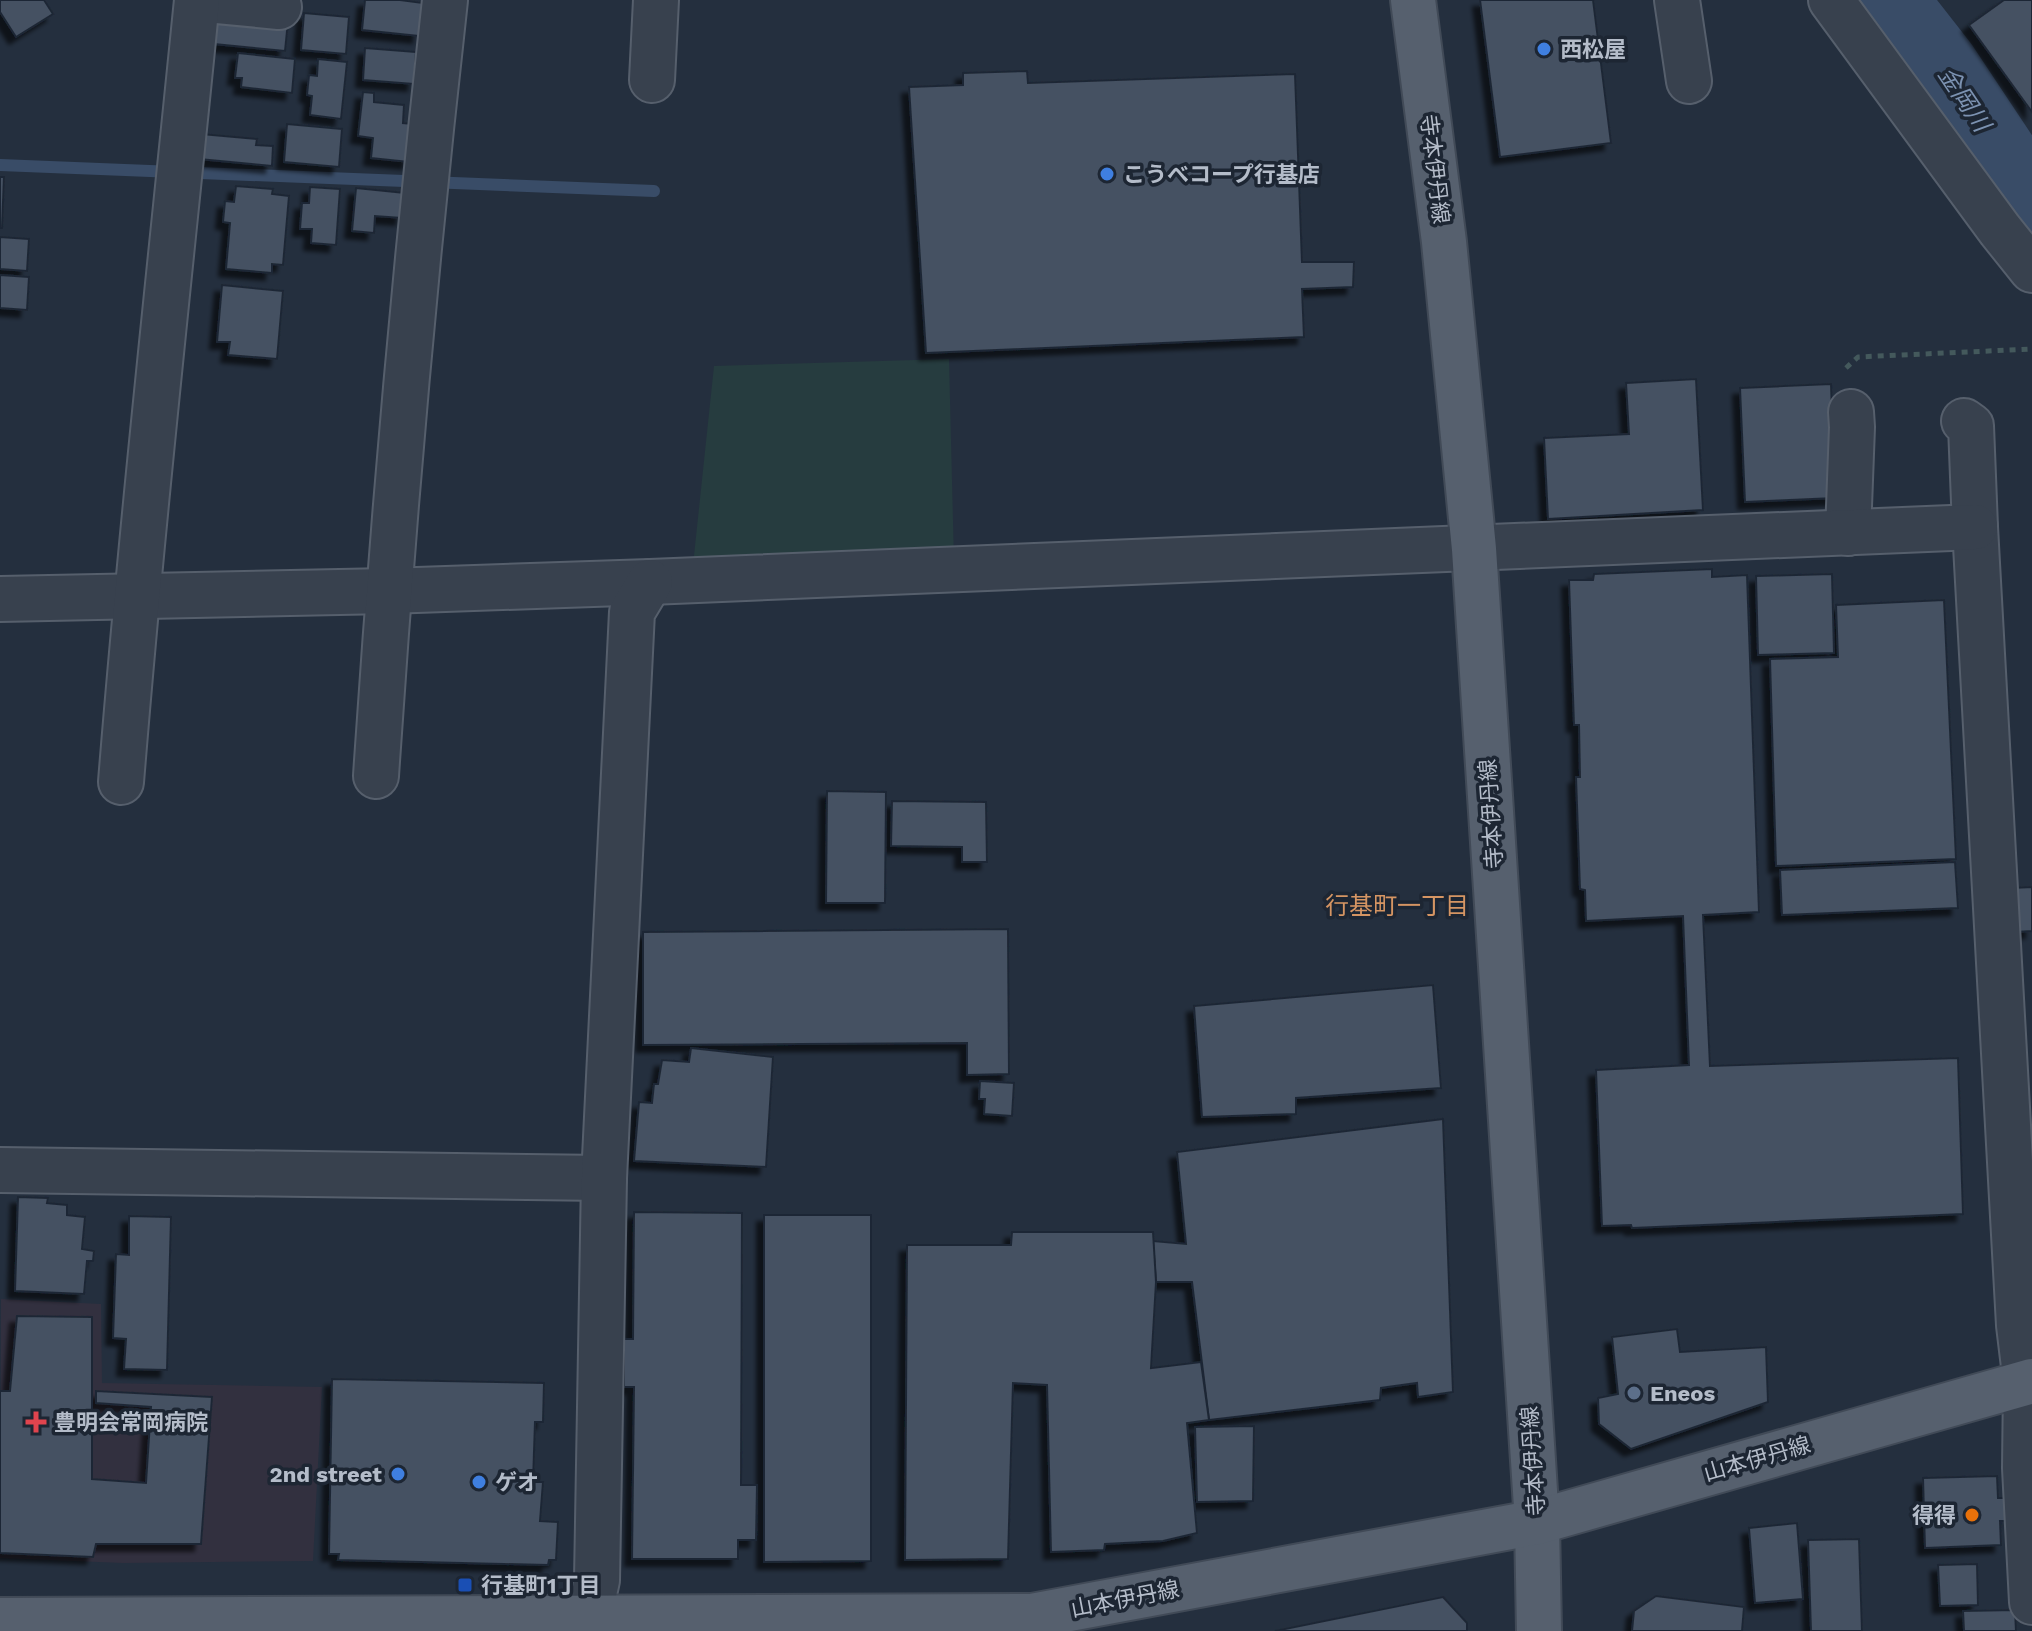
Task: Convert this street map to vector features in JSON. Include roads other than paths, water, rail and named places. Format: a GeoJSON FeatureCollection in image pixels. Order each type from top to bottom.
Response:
{"type":"FeatureCollection","features":[{"type":"Feature","properties":{"kind":"main road","name":"寺本伊丹線"},"geometry":{"type":"LineString","coordinates":[[1413,0],[1444,242],[1474,549],[1537,1522],[1539,1631]]}},
{"type":"Feature","properties":{"kind":"main road","name":"山本伊丹線"},"geometry":{"type":"LineString","coordinates":[[0,1620],[1032,1624],[1537,1522],[2029,1382]]}},
{"type":"Feature","properties":{"kind":"street"},"geometry":{"type":"LineString","coordinates":[[121,782],[136,596],[197,0]]}},
{"type":"Feature","properties":{"kind":"street"},"geometry":{"type":"LineString","coordinates":[[207,0],[279,7]]}},
{"type":"Feature","properties":{"kind":"street"},"geometry":{"type":"LineString","coordinates":[[376,776],[388,591],[425,180],[445,0]]}},
{"type":"Feature","properties":{"kind":"street"},"geometry":{"type":"LineString","coordinates":[[652,80],[656,0]]}},
{"type":"Feature","properties":{"kind":"street"},"geometry":{"type":"LineString","coordinates":[[1677,0],[1689,81]]}},
{"type":"Feature","properties":{"kind":"street"},"geometry":{"type":"LineString","coordinates":[[1831,0],[2032,270]]}},
{"type":"Feature","properties":{"kind":"street"},"geometry":{"type":"LineString","coordinates":[[1848,533],[1851,412]]}},
{"type":"Feature","properties":{"kind":"street"},"geometry":{"type":"LineString","coordinates":[[1964,421],[1971,426],[1975,527],[2013,864],[2019,1325],[2029,1382],[2025,1468],[2032,1602]]}},
{"type":"Feature","properties":{"kind":"street"},"geometry":{"type":"LineString","coordinates":[[0,599],[650,582],[1975,527]]}},
{"type":"Feature","properties":{"kind":"street"},"geometry":{"type":"LineString","coordinates":[[589,1624],[597,1580],[604,1178],[632,612],[650,582]]}},
{"type":"Feature","properties":{"kind":"street"},"geometry":{"type":"LineString","coordinates":[[0,1170],[604,1178]]}},
{"type":"Feature","properties":{"kind":"waterway","name":"金岡川"},"geometry":{"type":"LineString","coordinates":[[1890,0],[1941,65],[2032,202]]}},
{"type":"Feature","properties":{"kind":"waterway"},"geometry":{"type":"LineString","coordinates":[[0,165],[654,191]]}},
{"type":"Feature","properties":{"kind":"place","name":"西松屋"},"geometry":{"type":"Point","coordinates":[1544,49]}},
{"type":"Feature","properties":{"kind":"place","name":"こうべコープ行基店"},"geometry":{"type":"Point","coordinates":[1107,174]}},
{"type":"Feature","properties":{"kind":"place","name":"Eneos"},"geometry":{"type":"Point","coordinates":[1634,1393]}},
{"type":"Feature","properties":{"kind":"place","name":"豊明会常岡病院"},"geometry":{"type":"Point","coordinates":[36,1422]}},
{"type":"Feature","properties":{"kind":"place","name":"2nd street"},"geometry":{"type":"Point","coordinates":[398,1474]}},
{"type":"Feature","properties":{"kind":"place","name":"ゲオ"},"geometry":{"type":"Point","coordinates":[479,1482]}},
{"type":"Feature","properties":{"kind":"place","name":"得得"},"geometry":{"type":"Point","coordinates":[1972,1515]}},
{"type":"Feature","properties":{"kind":"place","name":"行基町1丁目"},"geometry":{"type":"Point","coordinates":[465,1585]}},
{"type":"Feature","properties":{"kind":"district","name":"行基町一丁目"},"geometry":{"type":"Point","coordinates":[1397,906]}}]}
